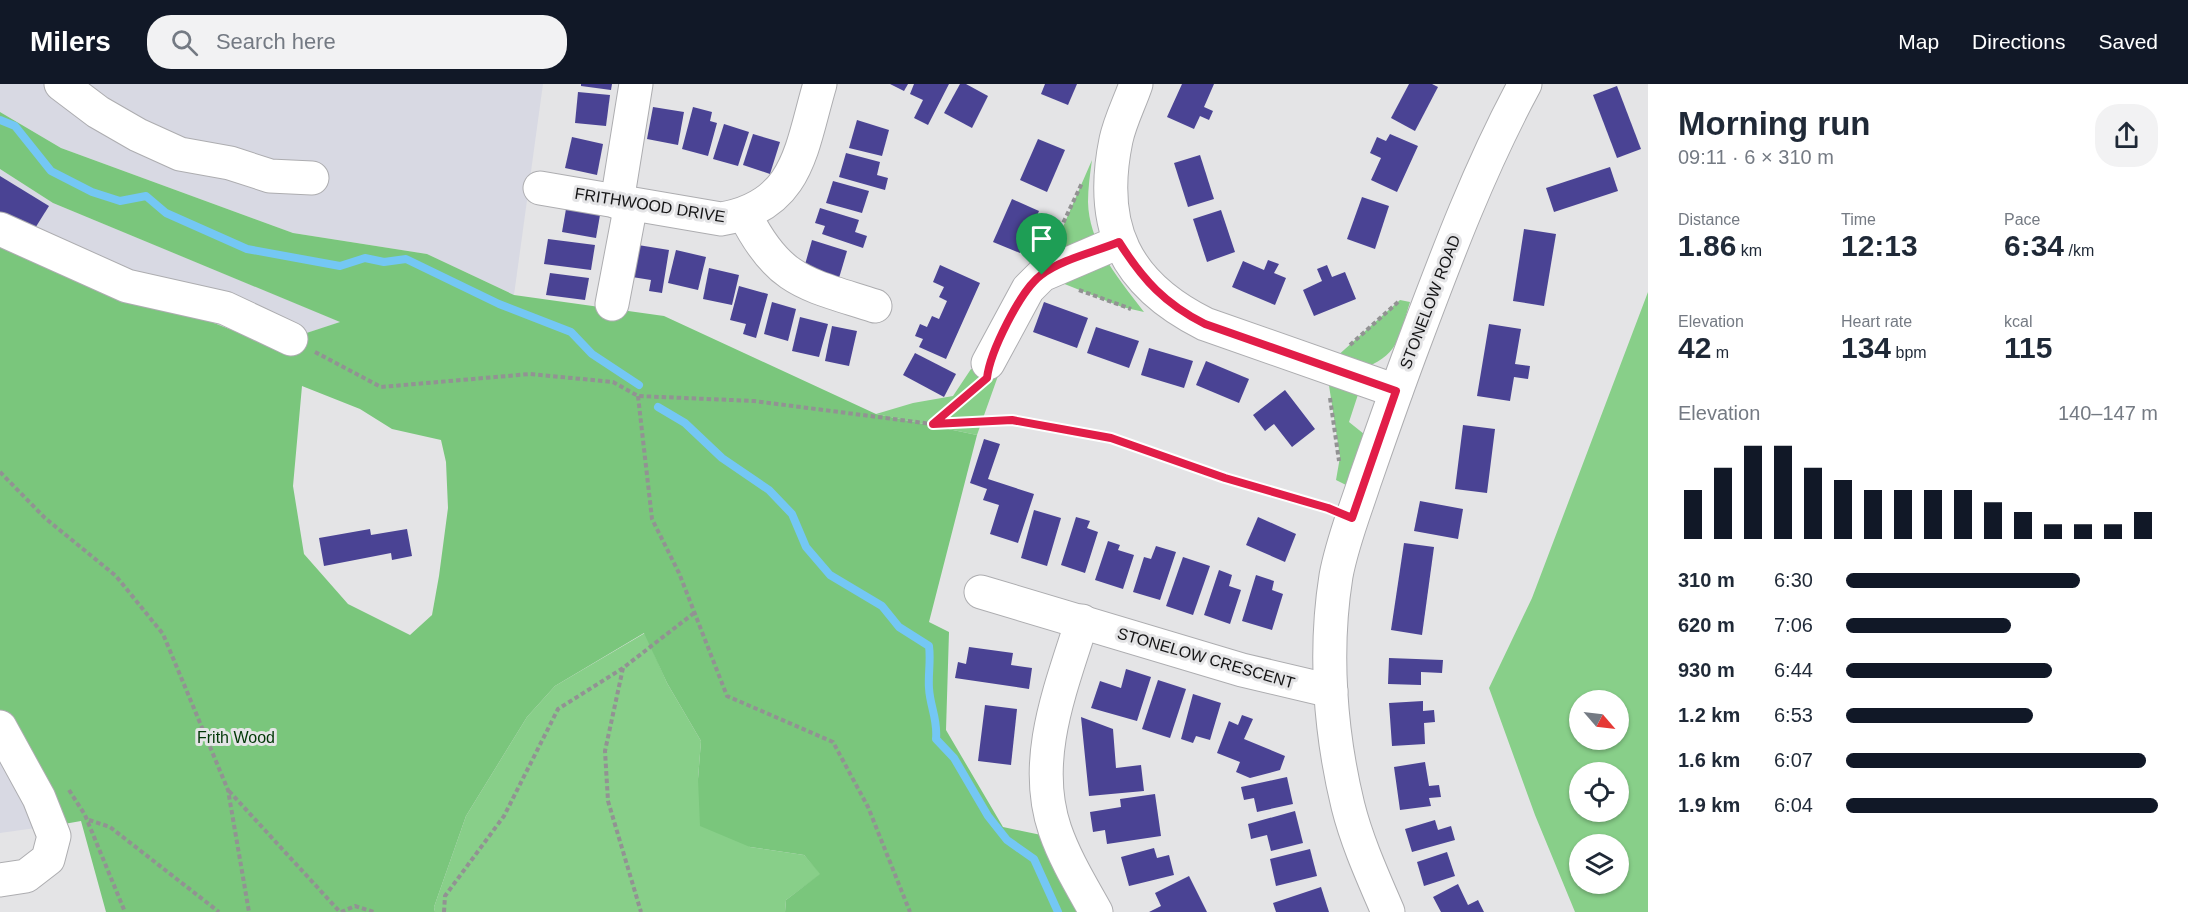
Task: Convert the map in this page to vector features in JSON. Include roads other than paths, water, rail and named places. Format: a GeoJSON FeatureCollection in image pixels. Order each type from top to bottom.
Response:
{"type":"FeatureCollection","features":[{"type":"Feature","properties":{"kind":"street"},"geometry":{"type":"LineString","coordinates":[[61,84],[108,118],[180,154],[230,163],[270,176],[312,178]]}},
{"type":"Feature","properties":{"kind":"street"},"geometry":{"type":"LineString","coordinates":[[612,304],[636,84]]}},
{"type":"Feature","properties":{"kind":"street","name":"FRITHWOOD DRIVE"},"geometry":{"type":"LineString","coordinates":[[540,188],[722,219],[746,215],[768,203],[784,187],[794,169],[820,84]]}},
{"type":"Feature","properties":{"kind":"street"},"geometry":{"type":"LineString","coordinates":[[1136,84],[1116,138],[1110,188],[1112,220],[1119,242],[1136,269],[1177,310],[1205,324],[1396,391]]}},
{"type":"Feature","properties":{"kind":"street","name":"STONELOW ROAD"},"geometry":{"type":"LineString","coordinates":[[1388,912],[1364,855],[1348,806],[1337,748],[1331,691],[1332,619],[1337,574],[1352,518],[1451,243],[1525,84]]}},
{"type":"Feature","properties":{"kind":"street"},"geometry":{"type":"LineString","coordinates":[[746,215],[760,245],[786,272],[805,282],[875,306]]}},
{"type":"Feature","properties":{"kind":"street"},"geometry":{"type":"LineString","coordinates":[[0,230],[127,286],[225,308],[291,339]]}},
{"type":"Feature","properties":{"kind":"street"},"geometry":{"type":"LineString","coordinates":[[988,363],[1028,289],[1042,275],[1119,242]]}},
{"type":"Feature","properties":{"kind":"street","name":"STONELOW CRESCENT"},"geometry":{"type":"LineString","coordinates":[[980,594],[1082,621],[1242,670],[1331,691]]}},
{"type":"Feature","properties":{"kind":"street"},"geometry":{"type":"LineString","coordinates":[[1082,621],[1051,727],[1046,760],[1047,793],[1054,828],[1067,861],[1096,912]]}},
{"type":"Feature","properties":{"kind":"street"},"geometry":{"type":"LineString","coordinates":[[0,727],[39,798],[54,836],[48,859],[26,876],[0,880]]}},
{"type":"Feature","properties":{"kind":"waterway"},"geometry":{"type":"LineString","coordinates":[[0,120],[15,126],[51,171],[92,192],[120,201],[146,196],[166,213],[247,249],[340,266],[365,258],[384,262],[406,259],[499,304],[571,332],[592,354],[639,385]]}},
{"type":"Feature","properties":{"kind":"waterway"},"geometry":{"type":"LineString","coordinates":[[658,407],[685,423],[722,458],[769,490],[792,514],[806,547],[830,575],[882,606],[899,627],[929,646],[929,688],[936,725],[936,739],[954,758],[988,816],[1007,840],[1034,859],[1058,912]]}},
{"type":"Feature","properties":{"kind":"park label","name":"Frith Wood"},"geometry":{"type":"Point","coordinates":[236,737]}}]}
